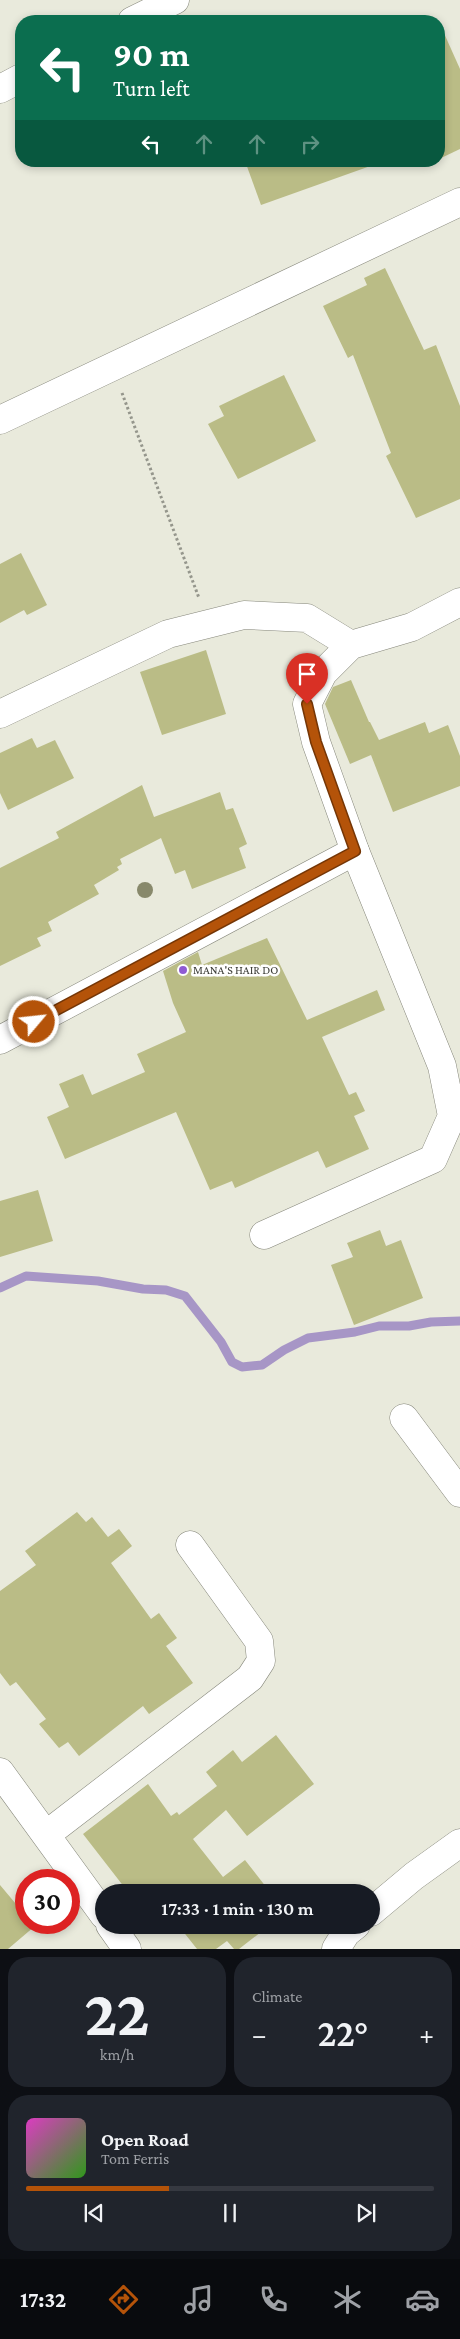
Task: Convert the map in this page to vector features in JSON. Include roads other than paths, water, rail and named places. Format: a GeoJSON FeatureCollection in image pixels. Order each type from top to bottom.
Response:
{"type":"FeatureCollection","features":[{"type":"Feature","properties":{"kind":"street"},"geometry":{"type":"LineString","coordinates":[[144,15],[175,0]]}},
{"type":"Feature","properties":{"kind":"street"},"geometry":{"type":"LineString","coordinates":[[0,89],[15,81]]}},
{"type":"Feature","properties":{"kind":"street"},"geometry":{"type":"LineString","coordinates":[[0,420],[460,202]]}},
{"type":"Feature","properties":{"kind":"street"},"geometry":{"type":"LineString","coordinates":[[264,1235],[433,1159],[452,1116],[442,1066],[355,851],[316,742],[307,704],[323,673],[351,645],[412,628],[460,602]]}},
{"type":"Feature","properties":{"kind":"street"},"geometry":{"type":"LineString","coordinates":[[0,714],[168,634],[244,615],[307,618],[351,645]]}},
{"type":"Feature","properties":{"kind":"street"},"geometry":{"type":"LineString","coordinates":[[0,1040],[355,851]]}},
{"type":"Feature","properties":{"kind":"street"},"geometry":{"type":"LineString","coordinates":[[404,1418],[460,1493]]}},
{"type":"Feature","properties":{"kind":"street"},"geometry":{"type":"LineString","coordinates":[[47,1834],[250,1678],[261,1661],[258,1640],[190,1545]]}},
{"type":"Feature","properties":{"kind":"street"},"geometry":{"type":"LineString","coordinates":[[0,1772],[95,1902]]}},
{"type":"Feature","properties":{"kind":"street"},"geometry":{"type":"LineString","coordinates":[[380,1904],[414,1876],[460,1843]]}},
{"type":"Feature","properties":{"kind":"street"},"geometry":{"type":"LineString","coordinates":[[116,1934],[127,1949]]}},
{"type":"Feature","properties":{"kind":"street"},"geometry":{"type":"LineString","coordinates":[[336,1949],[345,1934]]}},
{"type":"Feature","properties":{"kind":"waterway"},"geometry":{"type":"LineString","coordinates":[[0,1288],[26,1276],[98,1281],[143,1289],[166,1290],[185,1296],[221,1342],[232,1362],[242,1367],[262,1365],[284,1350],[308,1338],[355,1332],[379,1326],[409,1326],[431,1322],[460,1321]]}},
{"type":"Feature","properties":{"kind":"place","name":"MANA'S HAIR DO"},"geometry":{"type":"Point","coordinates":[183,970]}}]}
